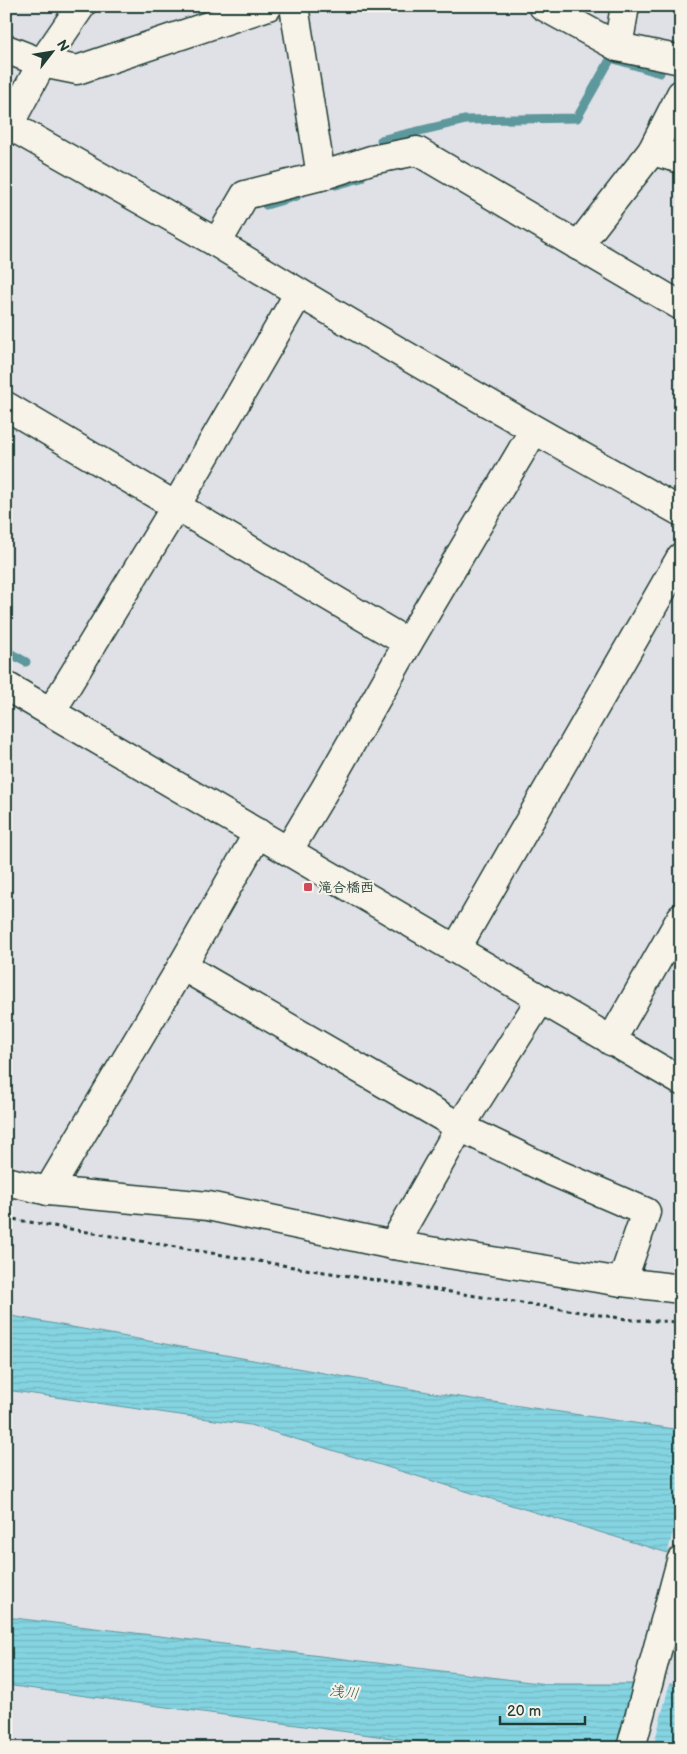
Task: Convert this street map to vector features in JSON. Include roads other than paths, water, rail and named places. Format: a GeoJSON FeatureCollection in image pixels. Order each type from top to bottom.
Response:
{"type":"FeatureCollection","features":[{"type":"Feature","properties":{"kind":"street"},"geometry":{"type":"LineString","coordinates":[[81,6],[42,63],[8,127],[218,243],[299,293],[534,430],[681,512]]}},
{"type":"Feature","properties":{"kind":"street"},"geometry":{"type":"LineString","coordinates":[[6,49],[42,63],[77,70],[268,6]]}},
{"type":"Feature","properties":{"kind":"street"},"geometry":{"type":"LineString","coordinates":[[294,6],[321,176]]}},
{"type":"Feature","properties":{"kind":"street"},"geometry":{"type":"LineString","coordinates":[[542,6],[618,47],[681,60]]}},
{"type":"Feature","properties":{"kind":"street"},"geometry":{"type":"LineString","coordinates":[[618,47],[625,6]]}},
{"type":"Feature","properties":{"kind":"street"},"geometry":{"type":"LineString","coordinates":[[578,246],[652,151],[681,94]]}},
{"type":"Feature","properties":{"kind":"street"},"geometry":{"type":"LineString","coordinates":[[218,243],[245,195],[321,176],[371,160],[417,151],[681,306]]}},
{"type":"Feature","properties":{"kind":"street"},"geometry":{"type":"LineString","coordinates":[[652,151],[681,159]]}},
{"type":"Feature","properties":{"kind":"street"},"geometry":{"type":"LineString","coordinates":[[51,712],[176,506],[299,293]]}},
{"type":"Feature","properties":{"kind":"street"},"geometry":{"type":"LineString","coordinates":[[6,406],[408,643]]}},
{"type":"Feature","properties":{"kind":"street"},"geometry":{"type":"LineString","coordinates":[[288,851],[534,430]]}},
{"type":"Feature","properties":{"kind":"street"},"geometry":{"type":"LineString","coordinates":[[456,949],[681,557]]}},
{"type":"Feature","properties":{"kind":"street"},"geometry":{"type":"LineString","coordinates":[[6,686],[681,1081]]}},
{"type":"Feature","properties":{"kind":"street"},"geometry":{"type":"LineString","coordinates":[[48,1191],[182,966],[258,833]]}},
{"type":"Feature","properties":{"kind":"street"},"geometry":{"type":"LineString","coordinates":[[611,1040],[681,918]]}},
{"type":"Feature","properties":{"kind":"street"},"geometry":{"type":"LineString","coordinates":[[182,966],[460,1127],[551,1171],[646,1212],[622,1282]]}},
{"type":"Feature","properties":{"kind":"street"},"geometry":{"type":"LineString","coordinates":[[393,1245],[460,1127],[541,999]]}},
{"type":"Feature","properties":{"kind":"street"},"geometry":{"type":"LineString","coordinates":[[6,1181],[48,1191],[208,1206],[393,1245],[622,1282],[681,1289]]}},
{"type":"Feature","properties":{"kind":"street"},"geometry":{"type":"LineString","coordinates":[[631,1748],[681,1561]]}},
{"type":"Feature","properties":{"kind":"water"},"geometry":{"type":"Polygon","coordinates":[[[6,1315],[439,1394],[681,1430],[681,1557],[250,1425],[6,1390],[6,1315]]]}},
{"type":"Feature","properties":{"kind":"water","name":"浅川"},"geometry":{"type":"Polygon","coordinates":[[[6,1617],[546,1684],[681,1684],[681,1748],[464,1748],[6,1685],[6,1617]]]}},
{"type":"Feature","properties":{"kind":"waterway"},"geometry":{"type":"LineString","coordinates":[[381,140],[465,120],[577,118],[611,58],[660,73]]}},
{"type":"Feature","properties":{"kind":"waterway"},"geometry":{"type":"LineString","coordinates":[[336,185],[361,178]]}},
{"type":"Feature","properties":{"kind":"waterway"},"geometry":{"type":"LineString","coordinates":[[266,205],[297,196]]}},
{"type":"Feature","properties":{"kind":"waterway"},"geometry":{"type":"LineString","coordinates":[[6,651],[26,662]]}},
{"type":"Feature","properties":{"kind":"place","name":"滝合橋西"},"geometry":{"type":"Point","coordinates":[308,887]}}]}
